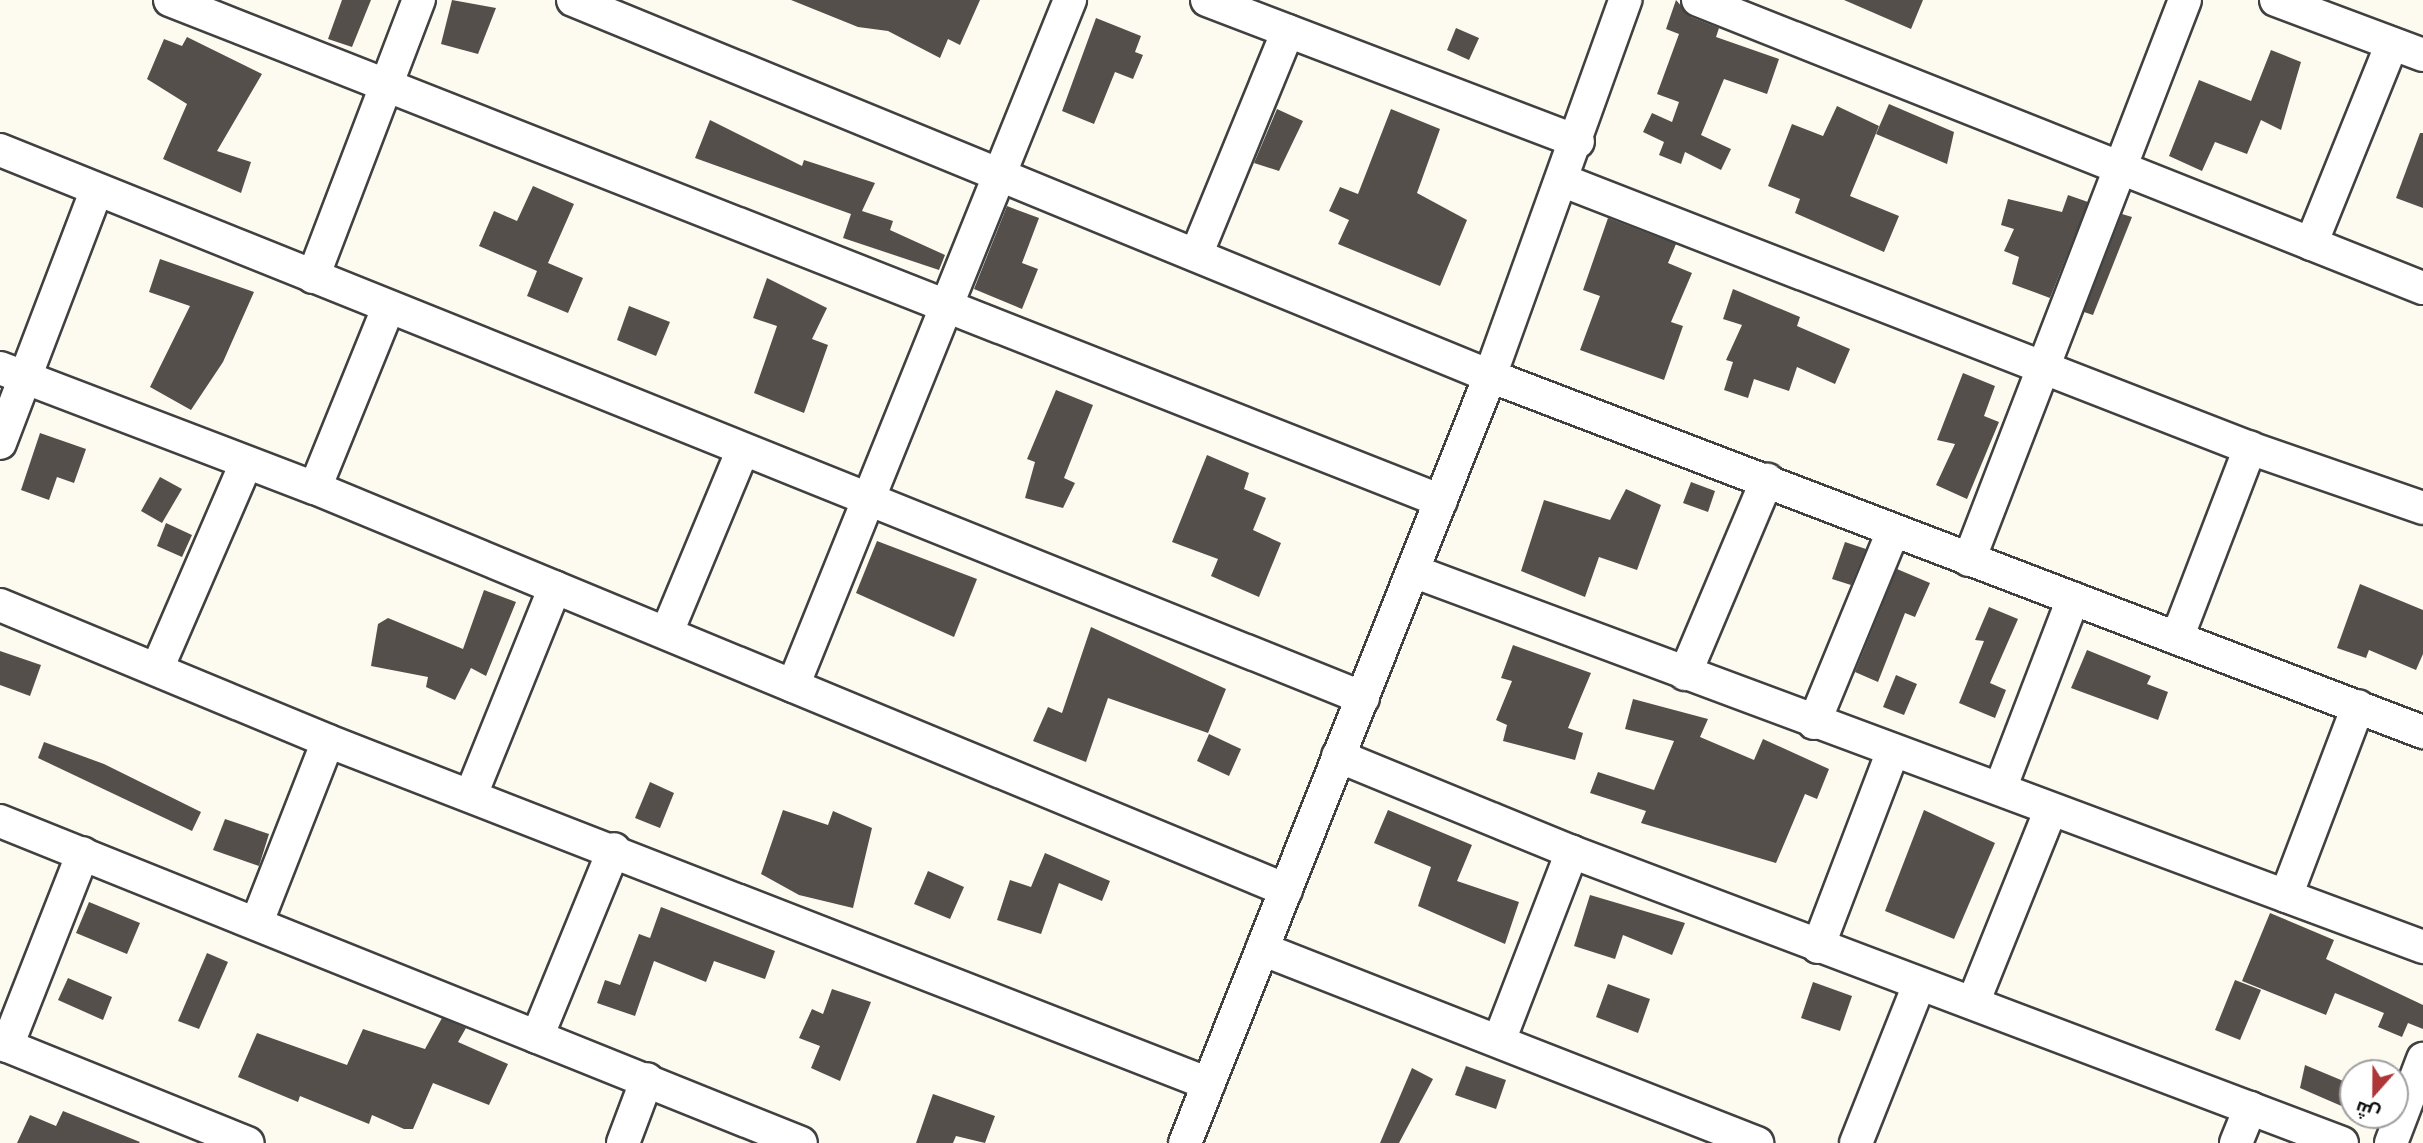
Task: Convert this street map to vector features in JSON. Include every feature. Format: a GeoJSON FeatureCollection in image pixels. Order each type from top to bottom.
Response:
{"type":"FeatureCollection","features":[{"type":"Feature","properties":{"kind":"street"},"geometry":{"type":"LineString","coordinates":[[170,0],[1441,501]]}},
{"type":"Feature","properties":{"kind":"street"},"geometry":{"type":"LineString","coordinates":[[313,277],[388,88],[419,0]]}},
{"type":"Feature","properties":{"kind":"street"},"geometry":{"type":"LineString","coordinates":[[573,0],[1490,376],[2423,732]]}},
{"type":"Feature","properties":{"kind":"street"},"geometry":{"type":"LineString","coordinates":[[793,686],[871,500],[1070,0]]}},
{"type":"Feature","properties":{"kind":"street"},"geometry":{"type":"LineString","coordinates":[[1207,0],[1578,142]]}},
{"type":"Feature","properties":{"kind":"street"},"geometry":{"type":"LineString","coordinates":[[1193,1141],[1209,1084],[1441,501],[1564,181],[1625,0]]}},
{"type":"Feature","properties":{"kind":"street"},"geometry":{"type":"LineString","coordinates":[[1698,0],[2423,288]]}},
{"type":"Feature","properties":{"kind":"street"},"geometry":{"type":"LineString","coordinates":[[1969,560],[2185,0]]}},
{"type":"Feature","properties":{"kind":"street"},"geometry":{"type":"LineString","coordinates":[[2276,0],[2423,55]]}},
{"type":"Feature","properties":{"kind":"street"},"geometry":{"type":"LineString","coordinates":[[1196,255],[1288,32]]}},
{"type":"Feature","properties":{"kind":"street"},"geometry":{"type":"LineString","coordinates":[[2311,244],[2392,44]]}},
{"type":"Feature","properties":{"kind":"street"},"geometry":{"type":"LineString","coordinates":[[0,150],[741,452],[871,500],[1363,698]]}},
{"type":"Feature","properties":{"kind":"street"},"geometry":{"type":"LineString","coordinates":[[1564,181],[2046,364],[2250,448],[2423,508]]}},
{"type":"Feature","properties":{"kind":"street"},"geometry":{"type":"LineString","coordinates":[[0,443],[13,374],[96,191]]}},
{"type":"Feature","properties":{"kind":"street"},"geometry":{"type":"LineString","coordinates":[[314,488],[388,308]]}},
{"type":"Feature","properties":{"kind":"street"},"geometry":{"type":"LineString","coordinates":[[13,374],[314,488],[1286,890]]}},
{"type":"Feature","properties":{"kind":"street"},"geometry":{"type":"LineString","coordinates":[[2177,638],[2250,448]]}},
{"type":"Feature","properties":{"kind":"street"},"geometry":{"type":"LineString","coordinates":[[667,632],[741,452]]}},
{"type":"Feature","properties":{"kind":"street"},"geometry":{"type":"LineString","coordinates":[[157,669],[246,463]]}},
{"type":"Feature","properties":{"kind":"street"},"geometry":{"type":"LineString","coordinates":[[1685,674],[1767,480]]}},
{"type":"Feature","properties":{"kind":"street"},"geometry":{"type":"LineString","coordinates":[[1814,723],[1893,531]]}},
{"type":"Feature","properties":{"kind":"street"},"geometry":{"type":"LineString","coordinates":[[1413,570],[1892,753],[2000,789],[2050,811],[2423,947]]}},
{"type":"Feature","properties":{"kind":"street"},"geometry":{"type":"LineString","coordinates":[[471,794],[555,587]]}},
{"type":"Feature","properties":{"kind":"street"},"geometry":{"type":"LineString","coordinates":[[2000,789],[2073,599]]}},
{"type":"Feature","properties":{"kind":"street"},"geometry":{"type":"LineString","coordinates":[[0,606],[328,741],[614,849],[1209,1084]]}},
{"type":"Feature","properties":{"kind":"street"},"geometry":{"type":"LineString","coordinates":[[2286,896],[2358,706]]}},
{"type":"Feature","properties":{"kind":"street"},"geometry":{"type":"LineString","coordinates":[[257,922],[328,741]]}},
{"type":"Feature","properties":{"kind":"street"},"geometry":{"type":"LineString","coordinates":[[1818,947],[1892,753]]}},
{"type":"Feature","properties":{"kind":"street"},"geometry":{"type":"LineString","coordinates":[[1338,755],[1572,852],[2342,1143]]}},
{"type":"Feature","properties":{"kind":"street"},"geometry":{"type":"LineString","coordinates":[[1973,1003],[2050,811]]}},
{"type":"Feature","properties":{"kind":"street"},"geometry":{"type":"LineString","coordinates":[[0,821],[648,1079],[801,1143]]}},
{"type":"Feature","properties":{"kind":"street"},"geometry":{"type":"LineString","coordinates":[[537,1037],[614,849]]}},
{"type":"Feature","properties":{"kind":"street"},"geometry":{"type":"LineString","coordinates":[[1499,1041],[1572,852]]}},
{"type":"Feature","properties":{"kind":"street"},"geometry":{"type":"LineString","coordinates":[[83,853],[4,1044],[242,1142]]}},
{"type":"Feature","properties":{"kind":"street"},"geometry":{"type":"LineString","coordinates":[[1262,949],[1754,1142]]}},
{"type":"Feature","properties":{"kind":"street"},"geometry":{"type":"LineString","coordinates":[[1856,1143],[1919,985]]}},
{"type":"Feature","properties":{"kind":"street"},"geometry":{"type":"LineString","coordinates":[[2391,1143],[2423,1059]]}},
{"type":"Feature","properties":{"kind":"street"},"geometry":{"type":"LineString","coordinates":[[622,1143],[648,1079]]}},
{"type":"Feature","properties":{"kind":"street"},"geometry":{"type":"LineString","coordinates":[[2236,1143],[2250,1108]]}},
{"type":"Feature","properties":{"kind":"building"},"geometry":{"type":"Polygon","coordinates":[[[342,0],[371,0],[352,47],[328,39],[342,0]]]}},
{"type":"Feature","properties":{"kind":"building"},"geometry":{"type":"Polygon","coordinates":[[[452,0],[496,8],[478,54],[441,44],[452,0]]]}},
{"type":"Feature","properties":{"kind":"building"},"geometry":{"type":"Polygon","coordinates":[[[791,0],[980,0],[960,45],[948,39],[940,58],[888,31],[858,27],[791,0]]]}},
{"type":"Feature","properties":{"kind":"building"},"geometry":{"type":"Polygon","coordinates":[[[1676,0],[1691,17],[1719,28],[1716,37],[1779,59],[1767,94],[1724,79],[1701,135],[1731,149],[1721,170],[1685,152],[1681,164],[1659,155],[1664,142],[1643,132],[1652,113],[1672,122],[1679,102],[1657,94],[1679,34],[1666,29],[1676,0]]]}},
{"type":"Feature","properties":{"kind":"building"},"geometry":{"type":"Polygon","coordinates":[[[1844,0],[1923,0],[1911,29],[1844,0]]]}},
{"type":"Feature","properties":{"kind":"building"},"geometry":{"type":"Polygon","coordinates":[[[1096,18],[1141,36],[1135,52],[1143,55],[1133,79],[1115,72],[1094,124],[1062,111],[1096,18]]]}},
{"type":"Feature","properties":{"kind":"building"},"geometry":{"type":"Polygon","coordinates":[[[1456,28],[1479,38],[1469,60],[1447,50],[1456,28]]]}},
{"type":"Feature","properties":{"kind":"building"},"geometry":{"type":"Polygon","coordinates":[[[187,37],[262,74],[217,151],[251,162],[241,193],[163,159],[187,104],[147,79],[164,39],[182,46],[187,37]]]}},
{"type":"Feature","properties":{"kind":"building"},"geometry":{"type":"Polygon","coordinates":[[[2271,50],[2301,62],[2281,130],[2261,120],[2247,154],[2215,142],[2202,171],[2169,156],[2199,80],[2251,101],[2271,50]]]}},
{"type":"Feature","properties":{"kind":"building"},"geometry":{"type":"Polygon","coordinates":[[[1889,104],[1954,132],[1947,164],[1876,134],[1889,104]]]}},
{"type":"Feature","properties":{"kind":"building"},"geometry":{"type":"Polygon","coordinates":[[[1837,106],[1879,126],[1850,196],[1899,216],[1884,252],[1795,213],[1800,199],[1768,186],[1792,124],[1823,136],[1837,106]]]}},
{"type":"Feature","properties":{"kind":"building"},"geometry":{"type":"Polygon","coordinates":[[[1277,109],[1303,121],[1279,171],[1254,163],[1277,109]]]}},
{"type":"Feature","properties":{"kind":"building"},"geometry":{"type":"Polygon","coordinates":[[[1391,109],[1440,129],[1417,193],[1467,220],[1440,286],[1338,244],[1349,220],[1329,211],[1340,187],[1358,194],[1391,109]]]}},
{"type":"Feature","properties":{"kind":"building"},"geometry":{"type":"Polygon","coordinates":[[[710,120],[802,166],[804,160],[875,183],[862,211],[893,221],[890,230],[945,255],[939,270],[843,238],[851,214],[695,158],[710,120]]]}},
{"type":"Feature","properties":{"kind":"building"},"geometry":{"type":"Polygon","coordinates":[[[2420,133],[2423,133],[2423,208],[2396,198],[2420,133]]]}},
{"type":"Feature","properties":{"kind":"building"},"geometry":{"type":"Polygon","coordinates":[[[533,186],[574,204],[548,263],[583,278],[568,313],[527,296],[537,271],[479,246],[494,211],[517,221],[533,186]]]}},
{"type":"Feature","properties":{"kind":"building"},"geometry":{"type":"Polygon","coordinates":[[[2068,195],[2088,202],[2050,298],[2012,284],[2019,257],[2004,251],[2014,229],[2001,225],[2008,199],[2062,212],[2068,195]]]}},
{"type":"Feature","properties":{"kind":"building"},"geometry":{"type":"Polygon","coordinates":[[[1007,206],[1039,218],[1022,263],[1038,269],[1022,309],[974,289],[1007,206]]]}},
{"type":"Feature","properties":{"kind":"building"},"geometry":{"type":"Polygon","coordinates":[[[2122,214],[2132,217],[2093,315],[2084,312],[2122,214]]]}},
{"type":"Feature","properties":{"kind":"building"},"geometry":{"type":"Polygon","coordinates":[[[1608,218],[1676,244],[1668,263],[1692,273],[1671,322],[1683,326],[1664,380],[1580,350],[1600,296],[1583,290],[1608,218]]]}},
{"type":"Feature","properties":{"kind":"building"},"geometry":{"type":"Polygon","coordinates":[[[160,259],[254,292],[223,362],[191,410],[150,387],[190,306],[149,292],[160,259]]]}},
{"type":"Feature","properties":{"kind":"building"},"geometry":{"type":"Polygon","coordinates":[[[767,278],[827,308],[812,339],[828,345],[804,413],[754,393],[777,326],[753,318],[767,278]]]}},
{"type":"Feature","properties":{"kind":"building"},"geometry":{"type":"Polygon","coordinates":[[[1733,289],[1800,317],[1797,326],[1850,349],[1835,384],[1797,367],[1789,391],[1754,379],[1748,398],[1724,390],[1733,362],[1726,360],[1742,325],[1723,319],[1733,289]]]}},
{"type":"Feature","properties":{"kind":"building"},"geometry":{"type":"Polygon","coordinates":[[[629,306],[670,322],[656,356],[617,340],[629,306]]]}},
{"type":"Feature","properties":{"kind":"building"},"geometry":{"type":"Polygon","coordinates":[[[1963,373],[1995,386],[1984,416],[1999,422],[1967,499],[1936,485],[1955,444],[1937,440],[1963,373]]]}},
{"type":"Feature","properties":{"kind":"building"},"geometry":{"type":"Polygon","coordinates":[[[1056,390],[1093,405],[1064,478],[1075,483],[1063,508],[1025,498],[1035,462],[1027,459],[1056,390]]]}},
{"type":"Feature","properties":{"kind":"building"},"geometry":{"type":"Polygon","coordinates":[[[40,433],[86,449],[74,483],[57,477],[49,500],[21,490],[40,433]]]}},
{"type":"Feature","properties":{"kind":"building"},"geometry":{"type":"Polygon","coordinates":[[[1207,455],[1249,473],[1244,489],[1266,498],[1253,530],[1281,543],[1259,597],[1211,576],[1218,559],[1172,542],[1207,455]]]}},
{"type":"Feature","properties":{"kind":"building"},"geometry":{"type":"Polygon","coordinates":[[[160,477],[182,489],[162,523],[141,511],[160,477]]]}},
{"type":"Feature","properties":{"kind":"building"},"geometry":{"type":"Polygon","coordinates":[[[1691,482],[1715,491],[1708,512],[1683,503],[1691,482]]]}},
{"type":"Feature","properties":{"kind":"building"},"geometry":{"type":"Polygon","coordinates":[[[1626,489],[1661,505],[1637,570],[1599,557],[1585,597],[1521,571],[1544,500],[1610,520],[1626,489]]]}},
{"type":"Feature","properties":{"kind":"building"},"geometry":{"type":"Polygon","coordinates":[[[166,523],[192,535],[182,557],[157,546],[166,523]]]}},
{"type":"Feature","properties":{"kind":"building"},"geometry":{"type":"Polygon","coordinates":[[[877,541],[977,579],[954,637],[856,593],[877,541]]]}},
{"type":"Feature","properties":{"kind":"building"},"geometry":{"type":"Polygon","coordinates":[[[1845,542],[1866,549],[1851,585],[1832,579],[1845,542]]]}},
{"type":"Feature","properties":{"kind":"building"},"geometry":{"type":"Polygon","coordinates":[[[1897,569],[1930,583],[1915,617],[1905,613],[1878,682],[1855,672],[1897,569]]]}},
{"type":"Feature","properties":{"kind":"building"},"geometry":{"type":"Polygon","coordinates":[[[2360,584],[2423,610],[2423,654],[2416,670],[2369,650],[2366,658],[2337,648],[2360,584]]]}},
{"type":"Feature","properties":{"kind":"building"},"geometry":{"type":"Polygon","coordinates":[[[484,590],[516,602],[486,676],[471,668],[455,700],[426,687],[428,677],[371,666],[378,624],[388,618],[463,649],[484,590]]]}},
{"type":"Feature","properties":{"kind":"building"},"geometry":{"type":"Polygon","coordinates":[[[1989,607],[2018,619],[1990,683],[2006,690],[1995,718],[1959,703],[1984,641],[1975,640],[1989,607]]]}},
{"type":"Feature","properties":{"kind":"building"},"geometry":{"type":"Polygon","coordinates":[[[1091,627],[1226,689],[1208,733],[1108,698],[1086,762],[1033,741],[1048,707],[1062,713],[1091,627]]]}},
{"type":"Feature","properties":{"kind":"building"},"geometry":{"type":"Polygon","coordinates":[[[1513,645],[1591,673],[1568,728],[1583,733],[1575,760],[1503,741],[1507,725],[1496,720],[1512,681],[1501,678],[1513,645]]]}},
{"type":"Feature","properties":{"kind":"building"},"geometry":{"type":"Polygon","coordinates":[[[2087,650],[2151,676],[2147,684],[2168,692],[2158,720],[2071,688],[2087,650]]]}},
{"type":"Feature","properties":{"kind":"building"},"geometry":{"type":"Polygon","coordinates":[[[0,651],[41,665],[30,696],[0,685],[0,651]]]}},
{"type":"Feature","properties":{"kind":"building"},"geometry":{"type":"Polygon","coordinates":[[[1896,675],[1917,684],[1904,715],[1883,707],[1896,675]]]}},
{"type":"Feature","properties":{"kind":"building"},"geometry":{"type":"Polygon","coordinates":[[[1633,699],[1708,719],[1700,737],[1754,760],[1763,739],[1829,769],[1817,799],[1805,794],[1776,863],[1641,823],[1646,811],[1590,793],[1598,772],[1654,790],[1674,741],[1625,729],[1633,699]]]}},
{"type":"Feature","properties":{"kind":"building"},"geometry":{"type":"Polygon","coordinates":[[[1209,734],[1241,749],[1229,776],[1197,761],[1209,734]]]}},
{"type":"Feature","properties":{"kind":"building"},"geometry":{"type":"Polygon","coordinates":[[[44,742],[104,764],[201,812],[192,831],[38,758],[44,742]]]}},
{"type":"Feature","properties":{"kind":"building"},"geometry":{"type":"Polygon","coordinates":[[[650,782],[674,793],[660,828],[635,818],[650,782]]]}},
{"type":"Feature","properties":{"kind":"building"},"geometry":{"type":"Polygon","coordinates":[[[783,810],[828,825],[833,811],[872,828],[853,908],[799,895],[761,874],[783,810]]]}},
{"type":"Feature","properties":{"kind":"building"},"geometry":{"type":"Polygon","coordinates":[[[1388,810],[1472,845],[1457,881],[1519,902],[1505,944],[1418,906],[1431,867],[1374,843],[1388,810]]]}},
{"type":"Feature","properties":{"kind":"building"},"geometry":{"type":"Polygon","coordinates":[[[1924,810],[1995,843],[1954,939],[1885,911],[1924,810]]]}},
{"type":"Feature","properties":{"kind":"building"},"geometry":{"type":"Polygon","coordinates":[[[225,819],[269,834],[259,866],[213,850],[225,819]]]}},
{"type":"Feature","properties":{"kind":"building"},"geometry":{"type":"Polygon","coordinates":[[[1045,853],[1110,881],[1102,901],[1059,883],[1041,934],[997,920],[1010,880],[1031,887],[1045,853]]]}},
{"type":"Feature","properties":{"kind":"building"},"geometry":{"type":"Polygon","coordinates":[[[928,871],[964,887],[950,919],[914,904],[928,871]]]}},
{"type":"Feature","properties":{"kind":"building"},"geometry":{"type":"Polygon","coordinates":[[[1590,895],[1685,923],[1672,955],[1623,935],[1615,959],[1574,946],[1590,895]]]}},
{"type":"Feature","properties":{"kind":"building"},"geometry":{"type":"Polygon","coordinates":[[[89,902],[140,923],[127,954],[76,933],[89,902]]]}},
{"type":"Feature","properties":{"kind":"building"},"geometry":{"type":"Polygon","coordinates":[[[661,907],[775,951],[765,979],[714,961],[706,982],[654,961],[635,1016],[597,1003],[605,980],[620,985],[639,934],[650,938],[661,907]]]}},
{"type":"Feature","properties":{"kind":"building"},"geometry":{"type":"Polygon","coordinates":[[[2270,913],[2334,940],[2326,959],[2423,1005],[2423,1029],[2408,1023],[2402,1037],[2378,1027],[2384,1013],[2335,993],[2326,1015],[2242,981],[2270,913]]]}},
{"type":"Feature","properties":{"kind":"building"},"geometry":{"type":"Polygon","coordinates":[[[207,953],[228,962],[199,1029],[178,1021],[207,953]]]}},
{"type":"Feature","properties":{"kind":"building"},"geometry":{"type":"Polygon","coordinates":[[[68,978],[112,997],[103,1020],[58,1000],[68,978]]]}},
{"type":"Feature","properties":{"kind":"building"},"geometry":{"type":"Polygon","coordinates":[[[2235,980],[2261,990],[2240,1040],[2215,1030],[2235,980]]]}},
{"type":"Feature","properties":{"kind":"building"},"geometry":{"type":"Polygon","coordinates":[[[1813,982],[1852,996],[1840,1031],[1801,1018],[1813,982]]]}},
{"type":"Feature","properties":{"kind":"building"},"geometry":{"type":"Polygon","coordinates":[[[1608,984],[1650,999],[1638,1033],[1596,1017],[1608,984]]]}},
{"type":"Feature","properties":{"kind":"building"},"geometry":{"type":"Polygon","coordinates":[[[832,989],[871,1002],[840,1081],[811,1068],[820,1046],[799,1038],[812,1009],[823,1014],[832,989]]]}},
{"type":"Feature","properties":{"kind":"building"},"geometry":{"type":"Polygon","coordinates":[[[442,1018],[466,1028],[458,1042],[508,1064],[489,1105],[433,1083],[413,1129],[404,1129],[372,1115],[369,1124],[300,1096],[298,1102],[238,1077],[257,1033],[347,1065],[363,1029],[425,1049],[442,1018]]]}},
{"type":"Feature","properties":{"kind":"building"},"geometry":{"type":"Polygon","coordinates":[[[2305,1065],[2339,1079],[2339,1105],[2300,1088],[2305,1065]]]}},
{"type":"Feature","properties":{"kind":"building"},"geometry":{"type":"Polygon","coordinates":[[[1466,1066],[1506,1080],[1496,1109],[1455,1095],[1466,1066]]]}},
{"type":"Feature","properties":{"kind":"building"},"geometry":{"type":"Polygon","coordinates":[[[1412,1068],[1433,1079],[1399,1143],[1380,1143],[1412,1068]]]}},
{"type":"Feature","properties":{"kind":"building"},"geometry":{"type":"Polygon","coordinates":[[[933,1094],[995,1116],[985,1143],[956,1136],[953,1143],[916,1143],[933,1094]]]}},
{"type":"Feature","properties":{"kind":"building"},"geometry":{"type":"Polygon","coordinates":[[[63,1111],[140,1142],[17,1143],[30,1115],[56,1126],[63,1111]]]}}]}
